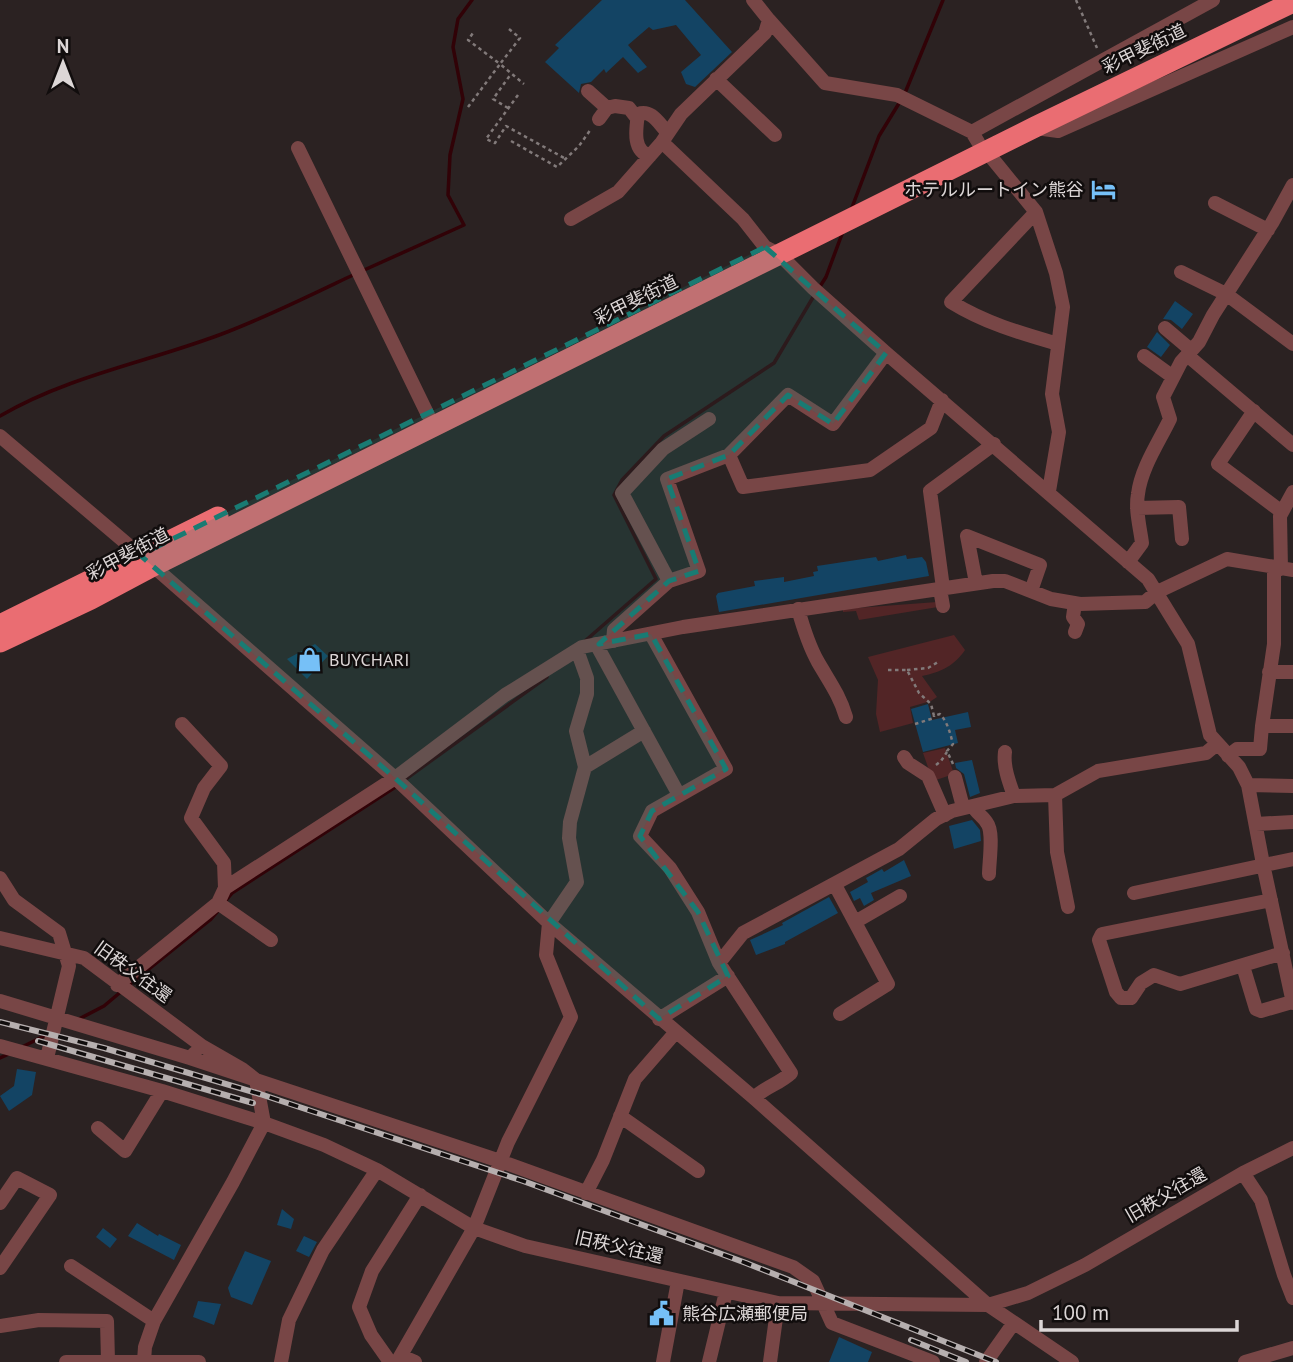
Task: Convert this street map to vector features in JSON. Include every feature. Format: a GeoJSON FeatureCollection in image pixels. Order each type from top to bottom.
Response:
{"type":"FeatureCollection","features":[{"type":"Feature","properties":{"kind":"highway","name":"彩甲斐街道"},"geometry":{"type":"LineString","coordinates":[[0,625],[146,560],[772,251],[979,142],[1264,0]]}},
{"type":"Feature","properties":{"kind":"highway","name":"彩甲斐街道"},"geometry":{"type":"LineString","coordinates":[[979,142],[1035,128],[1293,2]]}},
{"type":"Feature","properties":{"kind":"highway","name":"彩甲斐街道"},"geometry":{"type":"LineString","coordinates":[[0,642],[91,599],[146,560],[428,415],[772,251]]}},
{"type":"Feature","properties":{"kind":"street"},"geometry":{"type":"LineString","coordinates":[[753,0],[825,83],[897,95],[979,142],[1036,212],[1056,273],[1063,306],[1052,394],[1059,432],[1049,491]]}},
{"type":"Feature","properties":{"kind":"street"},"geometry":{"type":"LineString","coordinates":[[979,142],[1102,61],[1213,0]]}},
{"type":"Feature","properties":{"kind":"street"},"geometry":{"type":"LineString","coordinates":[[571,219],[618,192],[650,156],[681,114],[765,33],[769,20]]}},
{"type":"Feature","properties":{"kind":"street"},"geometry":{"type":"LineString","coordinates":[[1035,128],[1058,131],[1293,27]]}},
{"type":"Feature","properties":{"kind":"street"},"geometry":{"type":"LineString","coordinates":[[716,79],[775,135]]}},
{"type":"Feature","properties":{"kind":"street"},"geometry":{"type":"LineString","coordinates":[[588,91],[603,113],[625,106],[633,110],[636,117],[637,146],[645,155],[650,156]]}},
{"type":"Feature","properties":{"kind":"street"},"geometry":{"type":"LineString","coordinates":[[636,117],[640,113],[648,113],[665,137],[772,251],[1148,579],[1188,644],[1210,734],[1239,767],[1248,785],[1293,1003],[1261,1011],[1255,1009],[1243,966]]}},
{"type":"Feature","properties":{"kind":"street"},"geometry":{"type":"LineString","coordinates":[[298,148],[428,415]]}},
{"type":"Feature","properties":{"kind":"street"},"geometry":{"type":"LineString","coordinates":[[1128,562],[1142,543],[1137,508],[1138,492],[1150,459],[1170,419],[1163,397],[1173,377],[1199,342],[1226,294],[1268,230],[1293,185]]}},
{"type":"Feature","properties":{"kind":"street"},"geometry":{"type":"LineString","coordinates":[[1215,203],[1268,230]]}},
{"type":"Feature","properties":{"kind":"street"},"geometry":{"type":"LineString","coordinates":[[1036,212],[951,302],[975,317],[1000,327],[1058,344]]}},
{"type":"Feature","properties":{"kind":"street"},"geometry":{"type":"LineString","coordinates":[[1181,272],[1226,294],[1293,344]]}},
{"type":"Feature","properties":{"kind":"street"},"geometry":{"type":"LineString","coordinates":[[1165,328],[1189,353],[1293,444]]}},
{"type":"Feature","properties":{"kind":"street"},"geometry":{"type":"LineString","coordinates":[[614,641],[614,630],[669,582],[699,571],[667,479],[729,454],[788,395],[833,424],[886,352]]}},
{"type":"Feature","properties":{"kind":"street"},"geometry":{"type":"LineString","coordinates":[[1144,356],[1173,377]]}},
{"type":"Feature","properties":{"kind":"street"},"geometry":{"type":"LineString","coordinates":[[729,454],[743,487],[870,470],[931,428],[942,400]]}},
{"type":"Feature","properties":{"kind":"street"},"geometry":{"type":"LineString","coordinates":[[1254,411],[1218,464],[1282,512]]}},
{"type":"Feature","properties":{"kind":"street"},"geometry":{"type":"LineString","coordinates":[[669,582],[622,493],[663,449],[709,419]]}},
{"type":"Feature","properties":{"kind":"street"},"geometry":{"type":"LineString","coordinates":[[0,436],[395,778],[549,923],[754,1098],[988,1305],[1072,1362]]}},
{"type":"Feature","properties":{"kind":"street"},"geometry":{"type":"LineString","coordinates":[[943,606],[930,491],[994,444]]}},
{"type":"Feature","properties":{"kind":"street"},"geometry":{"type":"LineString","coordinates":[[1228,756],[1237,749],[1260,749],[1283,569],[1280,516],[1293,493]]}},
{"type":"Feature","properties":{"kind":"street"},"geometry":{"type":"LineString","coordinates":[[1137,508],[1179,507],[1182,539]]}},
{"type":"Feature","properties":{"kind":"street"},"geometry":{"type":"LineString","coordinates":[[976,583],[967,536],[1040,565],[1031,591]]}},
{"type":"Feature","properties":{"kind":"street"},"geometry":{"type":"LineString","coordinates":[[225,888],[395,778],[505,695],[585,647],[798,609],[976,583],[1005,581],[1051,599],[1075,603],[1145,602],[1157,592],[1227,559],[1283,569]]}},
{"type":"Feature","properties":{"kind":"street"},"geometry":{"type":"LineString","coordinates":[[1075,603],[1073,617],[1078,624],[1075,632]]}},
{"type":"Feature","properties":{"kind":"street"},"geometry":{"type":"LineString","coordinates":[[798,609],[817,661],[841,699],[846,718]]}},
{"type":"Feature","properties":{"kind":"street"},"geometry":{"type":"LineString","coordinates":[[651,634],[726,769],[652,811],[640,836],[670,868],[698,912],[727,976],[791,1073],[780,1083],[764,1088],[754,1098]]}},
{"type":"Feature","properties":{"kind":"street"},"geometry":{"type":"LineString","coordinates":[[585,647],[643,731],[679,795]]}},
{"type":"Feature","properties":{"kind":"street"},"geometry":{"type":"LineString","coordinates":[[420,1195],[372,1271],[359,1307],[371,1335],[401,1360],[474,1228],[500,1161],[571,1017],[547,955],[549,923],[577,882],[569,838],[570,822],[585,767],[576,731],[587,694],[585,647]]}},
{"type":"Feature","properties":{"kind":"street"},"geometry":{"type":"LineString","coordinates":[[1269,672],[1293,672]]}},
{"type":"Feature","properties":{"kind":"street"},"geometry":{"type":"LineString","coordinates":[[117,985],[218,903],[225,888],[224,863],[191,818],[204,788],[220,766],[182,724]]}},
{"type":"Feature","properties":{"kind":"street"},"geometry":{"type":"LineString","coordinates":[[1262,726],[1293,726]]}},
{"type":"Feature","properties":{"kind":"street"},"geometry":{"type":"LineString","coordinates":[[585,767],[643,731]]}},
{"type":"Feature","properties":{"kind":"street"},"geometry":{"type":"LineString","coordinates":[[719,962],[743,933],[898,849],[945,814],[1014,796],[1055,795],[1098,771],[1206,753],[1217,744]]}},
{"type":"Feature","properties":{"kind":"street"},"geometry":{"type":"LineString","coordinates":[[1005,752],[1004,759],[1008,768],[1006,776],[1014,796]]}},
{"type":"Feature","properties":{"kind":"street"},"geometry":{"type":"LineString","coordinates":[[904,757],[908,763],[928,776],[945,814]]}},
{"type":"Feature","properties":{"kind":"street"},"geometry":{"type":"LineString","coordinates":[[955,777],[968,806],[987,821],[991,832],[989,874]]}},
{"type":"Feature","properties":{"kind":"street"},"geometry":{"type":"LineString","coordinates":[[1248,785],[1293,786]]}},
{"type":"Feature","properties":{"kind":"street"},"geometry":{"type":"LineString","coordinates":[[1055,795],[1057,852],[1068,907]]}},
{"type":"Feature","properties":{"kind":"street"},"geometry":{"type":"LineString","coordinates":[[1256,824],[1293,822]]}},
{"type":"Feature","properties":{"kind":"street"},"geometry":{"type":"LineString","coordinates":[[1134,893],[1293,859]]}},
{"type":"Feature","properties":{"kind":"street"},"geometry":{"type":"LineString","coordinates":[[0,878],[14,900],[59,933],[67,953],[69,966],[47,1058]]}},
{"type":"Feature","properties":{"kind":"street"},"geometry":{"type":"LineString","coordinates":[[835,884],[888,984],[840,1014]]}},
{"type":"Feature","properties":{"kind":"street"},"geometry":{"type":"LineString","coordinates":[[855,922],[900,896]]}},
{"type":"Feature","properties":{"kind":"street"},"geometry":{"type":"LineString","coordinates":[[1271,900],[1102,934],[1099,940],[1116,992],[1121,998],[1131,998],[1142,984],[1154,975],[1180,984],[1283,953]]}},
{"type":"Feature","properties":{"kind":"street"},"geometry":{"type":"LineString","coordinates":[[218,903],[271,940]]}},
{"type":"Feature","properties":{"kind":"street"},"geometry":{"type":"LineString","coordinates":[[1278,928],[1293,925]]}},
{"type":"Feature","properties":{"kind":"street","name":"旧秩父往還"},"geometry":{"type":"LineString","coordinates":[[0,939],[83,958],[202,1046],[256,1080]]}},
{"type":"Feature","properties":{"kind":"street"},"geometry":{"type":"LineString","coordinates":[[659,1019],[727,976]]}},
{"type":"Feature","properties":{"kind":"street"},"geometry":{"type":"LineString","coordinates":[[0,1001],[190,1058],[500,1161],[793,1267],[813,1281],[832,1323],[933,1362]]}},
{"type":"Feature","properties":{"kind":"street"},"geometry":{"type":"LineString","coordinates":[[586,1193],[603,1160],[635,1079],[675,1033]]}},
{"type":"Feature","properties":{"kind":"street","name":"旧秩父往還"},"geometry":{"type":"LineString","coordinates":[[0,1046],[162,1091],[324,1145],[377,1170],[474,1228],[525,1246],[778,1303],[988,1305],[1028,1293],[1085,1265],[1243,1173],[1293,1148]]}},
{"type":"Feature","properties":{"kind":"street"},"geometry":{"type":"LineString","coordinates":[[190,1058],[202,1046]]}},
{"type":"Feature","properties":{"kind":"street"},"geometry":{"type":"LineString","coordinates":[[144,1361],[145,1346],[154,1321],[264,1123],[256,1080]]}},
{"type":"Feature","properties":{"kind":"street"},"geometry":{"type":"LineString","coordinates":[[98,1128],[125,1151],[162,1091]]}},
{"type":"Feature","properties":{"kind":"street"},"geometry":{"type":"LineString","coordinates":[[620,1116],[698,1171]]}},
{"type":"Feature","properties":{"kind":"street"},"geometry":{"type":"LineString","coordinates":[[281,1362],[289,1320],[323,1250],[377,1170]]}},
{"type":"Feature","properties":{"kind":"street"},"geometry":{"type":"LineString","coordinates":[[1243,1173],[1261,1200],[1293,1298]]}},
{"type":"Feature","properties":{"kind":"street"},"geometry":{"type":"LineString","coordinates":[[0,1203],[17,1178],[50,1195],[0,1268]]}},
{"type":"Feature","properties":{"kind":"street"},"geometry":{"type":"LineString","coordinates":[[71,1266],[154,1321]]}},
{"type":"Feature","properties":{"kind":"street"},"geometry":{"type":"LineString","coordinates":[[663,1362],[678,1281]]}},
{"type":"Feature","properties":{"kind":"street"},"geometry":{"type":"LineString","coordinates":[[709,1362],[726,1292]]}},
{"type":"Feature","properties":{"kind":"street"},"geometry":{"type":"LineString","coordinates":[[770,1362],[778,1303]]}},
{"type":"Feature","properties":{"kind":"street"},"geometry":{"type":"LineString","coordinates":[[0,1326],[39,1320],[107,1321],[108,1361]]}},
{"type":"Feature","properties":{"kind":"street"},"geometry":{"type":"LineString","coordinates":[[986,1362],[1013,1324]]}},
{"type":"Feature","properties":{"kind":"street"},"geometry":{"type":"LineString","coordinates":[[1245,1362],[1293,1348]]}},
{"type":"Feature","properties":{"kind":"street"},"geometry":{"type":"LineString","coordinates":[[66,1362],[199,1362]]}},
{"type":"Feature","properties":{"kind":"path"},"geometry":{"type":"LineString","coordinates":[[1076,0],[1102,61]]}},
{"type":"Feature","properties":{"kind":"path"},"geometry":{"type":"LineString","coordinates":[[468,107],[520,38],[509,29]]}},
{"type":"Feature","properties":{"kind":"path"},"geometry":{"type":"LineString","coordinates":[[472,33],[468,40],[524,84]]}},
{"type":"Feature","properties":{"kind":"path"},"geometry":{"type":"LineString","coordinates":[[508,108],[493,99],[511,74]]}},
{"type":"Feature","properties":{"kind":"path"},"geometry":{"type":"LineString","coordinates":[[518,95],[486,139],[495,143],[506,125],[566,159]]}},
{"type":"Feature","properties":{"kind":"path"},"geometry":{"type":"LineString","coordinates":[[510,141],[557,167],[603,113]]}},
{"type":"Feature","properties":{"kind":"path"},"geometry":{"type":"LineString","coordinates":[[888,670],[928,668],[938,662]]}},
{"type":"Feature","properties":{"kind":"path"},"geometry":{"type":"LineString","coordinates":[[907,670],[919,693],[931,704],[934,716]]}},
{"type":"Feature","properties":{"kind":"path"},"geometry":{"type":"LineString","coordinates":[[915,724],[940,714],[948,727],[953,744],[933,769]]}},
{"type":"Feature","properties":{"kind":"path"},"geometry":{"type":"LineString","coordinates":[[948,752],[955,777]]}},
{"type":"Feature","properties":{"kind":"highlighted area"},"geometry":{"type":"Polygon","coordinates":[[[765,247],[886,353],[833,424],[788,395],[729,455],[667,479],[699,571],[669,581],[599,644],[651,634],[726,769],[652,811],[640,836],[698,912],[728,976],[659,1019],[395,778],[140,555],[765,247]]]}},
{"type":"Feature","properties":{"kind":"shaded area"},"geometry":{"type":"Polygon","coordinates":[[[937,602],[938,607],[859,620],[856,611],[843,612],[843,609],[937,602]]]}},
{"type":"Feature","properties":{"kind":"shaded area"},"geometry":{"type":"Polygon","coordinates":[[[954,635],[965,650],[961,656],[946,668],[922,676],[937,697],[910,707],[913,723],[880,732],[876,714],[878,680],[868,657],[954,635]]]}},
{"type":"Feature","properties":{"kind":"shaded area"},"geometry":{"type":"Polygon","coordinates":[[[945,748],[954,774],[936,780],[923,753],[945,748]]]}},
{"type":"Feature","properties":{"kind":"building"},"geometry":{"type":"Polygon","coordinates":[[[602,0],[685,0],[732,52],[695,87],[686,84],[681,72],[701,55],[676,25],[653,30],[649,27],[628,45],[647,67],[638,73],[623,57],[606,73],[604,69],[591,82],[581,84],[579,93],[545,62],[559,48],[555,45],[602,0]]]}},
{"type":"Feature","properties":{"kind":"building"},"geometry":{"type":"Polygon","coordinates":[[[1175,301],[1193,314],[1182,329],[1171,320],[1163,319],[1175,301]]]}},
{"type":"Feature","properties":{"kind":"building"},"geometry":{"type":"Polygon","coordinates":[[[1157,332],[1170,345],[1161,357],[1147,347],[1157,332]]]}},
{"type":"Feature","properties":{"kind":"building"},"geometry":{"type":"Polygon","coordinates":[[[906,555],[907,559],[922,557],[929,576],[719,612],[716,596],[718,593],[755,586],[754,581],[784,577],[784,582],[814,576],[813,572],[818,571],[817,566],[876,557],[878,561],[906,555]]]}},
{"type":"Feature","properties":{"kind":"building"},"geometry":{"type":"Polygon","coordinates":[[[315,644],[328,656],[307,679],[287,659],[315,644]]]}},
{"type":"Feature","properties":{"kind":"building"},"geometry":{"type":"Polygon","coordinates":[[[928,704],[932,720],[968,712],[971,727],[955,730],[958,743],[923,752],[911,709],[928,704]]]}},
{"type":"Feature","properties":{"kind":"building"},"geometry":{"type":"Polygon","coordinates":[[[972,760],[980,793],[970,797],[964,774],[956,768],[955,763],[972,760]]]}},
{"type":"Feature","properties":{"kind":"building"},"geometry":{"type":"Polygon","coordinates":[[[972,820],[980,830],[981,841],[954,849],[949,826],[972,820]]]}},
{"type":"Feature","properties":{"kind":"building"},"geometry":{"type":"Polygon","coordinates":[[[904,860],[911,876],[871,893],[874,900],[864,906],[860,898],[854,901],[850,892],[868,882],[866,878],[882,869],[884,872],[904,860]]]}},
{"type":"Feature","properties":{"kind":"building"},"geometry":{"type":"Polygon","coordinates":[[[829,897],[838,913],[785,944],[756,955],[750,940],[783,925],[782,923],[829,897]]]}},
{"type":"Feature","properties":{"kind":"building"},"geometry":{"type":"Polygon","coordinates":[[[17,1069],[36,1072],[32,1095],[9,1111],[0,1096],[14,1086],[17,1069]]]}},
{"type":"Feature","properties":{"kind":"building"},"geometry":{"type":"Polygon","coordinates":[[[282,1209],[294,1219],[291,1229],[277,1225],[282,1209]]]}},
{"type":"Feature","properties":{"kind":"building"},"geometry":{"type":"Polygon","coordinates":[[[137,1223],[158,1236],[159,1234],[181,1245],[174,1260],[128,1236],[137,1223]]]}},
{"type":"Feature","properties":{"kind":"building"},"geometry":{"type":"Polygon","coordinates":[[[103,1228],[117,1239],[110,1248],[96,1237],[103,1228]]]}},
{"type":"Feature","properties":{"kind":"building"},"geometry":{"type":"Polygon","coordinates":[[[304,1236],[317,1242],[309,1257],[296,1251],[304,1236]]]}},
{"type":"Feature","properties":{"kind":"building"},"geometry":{"type":"Polygon","coordinates":[[[245,1251],[271,1261],[252,1305],[231,1297],[228,1288],[245,1251]]]}},
{"type":"Feature","properties":{"kind":"building"},"geometry":{"type":"Polygon","coordinates":[[[198,1301],[221,1304],[214,1325],[193,1317],[198,1301]]]}},
{"type":"Feature","properties":{"kind":"building"},"geometry":{"type":"Polygon","coordinates":[[[839,1337],[872,1352],[868,1362],[829,1362],[839,1337]]]}},
{"type":"Feature","properties":{"kind":"waterway"},"geometry":{"type":"LineString","coordinates":[[362,271],[464,225],[448,195],[450,155],[463,99],[453,47],[458,19],[472,0]]}},
{"type":"Feature","properties":{"kind":"waterway"},"geometry":{"type":"LineString","coordinates":[[905,93],[943,0]]}},
{"type":"Feature","properties":{"kind":"waterway"},"geometry":{"type":"LineString","coordinates":[[851,210],[879,136],[901,100]]}},
{"type":"Feature","properties":{"kind":"waterway"},"geometry":{"type":"LineString","coordinates":[[819,288],[826,277],[842,234]]}},
{"type":"Feature","properties":{"kind":"waterway"},"geometry":{"type":"LineString","coordinates":[[0,416],[83,379],[243,325],[355,274]]}},
{"type":"Feature","properties":{"kind":"waterway"},"geometry":{"type":"LineString","coordinates":[[585,641],[656,579],[614,495],[622,480],[664,436],[774,363],[815,294]]}},
{"type":"Feature","properties":{"kind":"waterway"},"geometry":{"type":"LineString","coordinates":[[403,781],[547,677]]}},
{"type":"Feature","properties":{"kind":"waterway"},"geometry":{"type":"LineString","coordinates":[[226,900],[232,893],[397,786]]}},
{"type":"Feature","properties":{"kind":"waterway"},"geometry":{"type":"LineString","coordinates":[[129,985],[217,912]]}},
{"type":"Feature","properties":{"kind":"waterway"},"geometry":{"type":"LineString","coordinates":[[77,1020],[104,1006],[123,990]]}},
{"type":"Feature","properties":{"kind":"waterway"},"geometry":{"type":"LineString","coordinates":[[24,1046],[48,1034]]}},
{"type":"Feature","properties":{"kind":"waterway"},"geometry":{"type":"LineString","coordinates":[[0,1058],[11,1053]]}},
{"type":"Feature","properties":{"kind":"railway"},"geometry":{"type":"LineString","coordinates":[[0,1022],[104,1048],[260,1094],[523,1181],[746,1263],[996,1362]]}},
{"type":"Feature","properties":{"kind":"railway"},"geometry":{"type":"LineString","coordinates":[[38,1041],[253,1103]]}},
{"type":"Feature","properties":{"kind":"railway"},"geometry":{"type":"LineString","coordinates":[[911,1340],[966,1362]]}},
{"type":"Feature","properties":{"kind":"place","name":"ホテルルートイン熊谷"},"geometry":{"type":"Point","coordinates":[1104,190]}},
{"type":"Feature","properties":{"kind":"place","name":"BUYCHARI"},"geometry":{"type":"Point","coordinates":[309,660]}},
{"type":"Feature","properties":{"kind":"place","name":"熊谷広瀬郵便局"},"geometry":{"type":"Point","coordinates":[662,1314]}}]}
